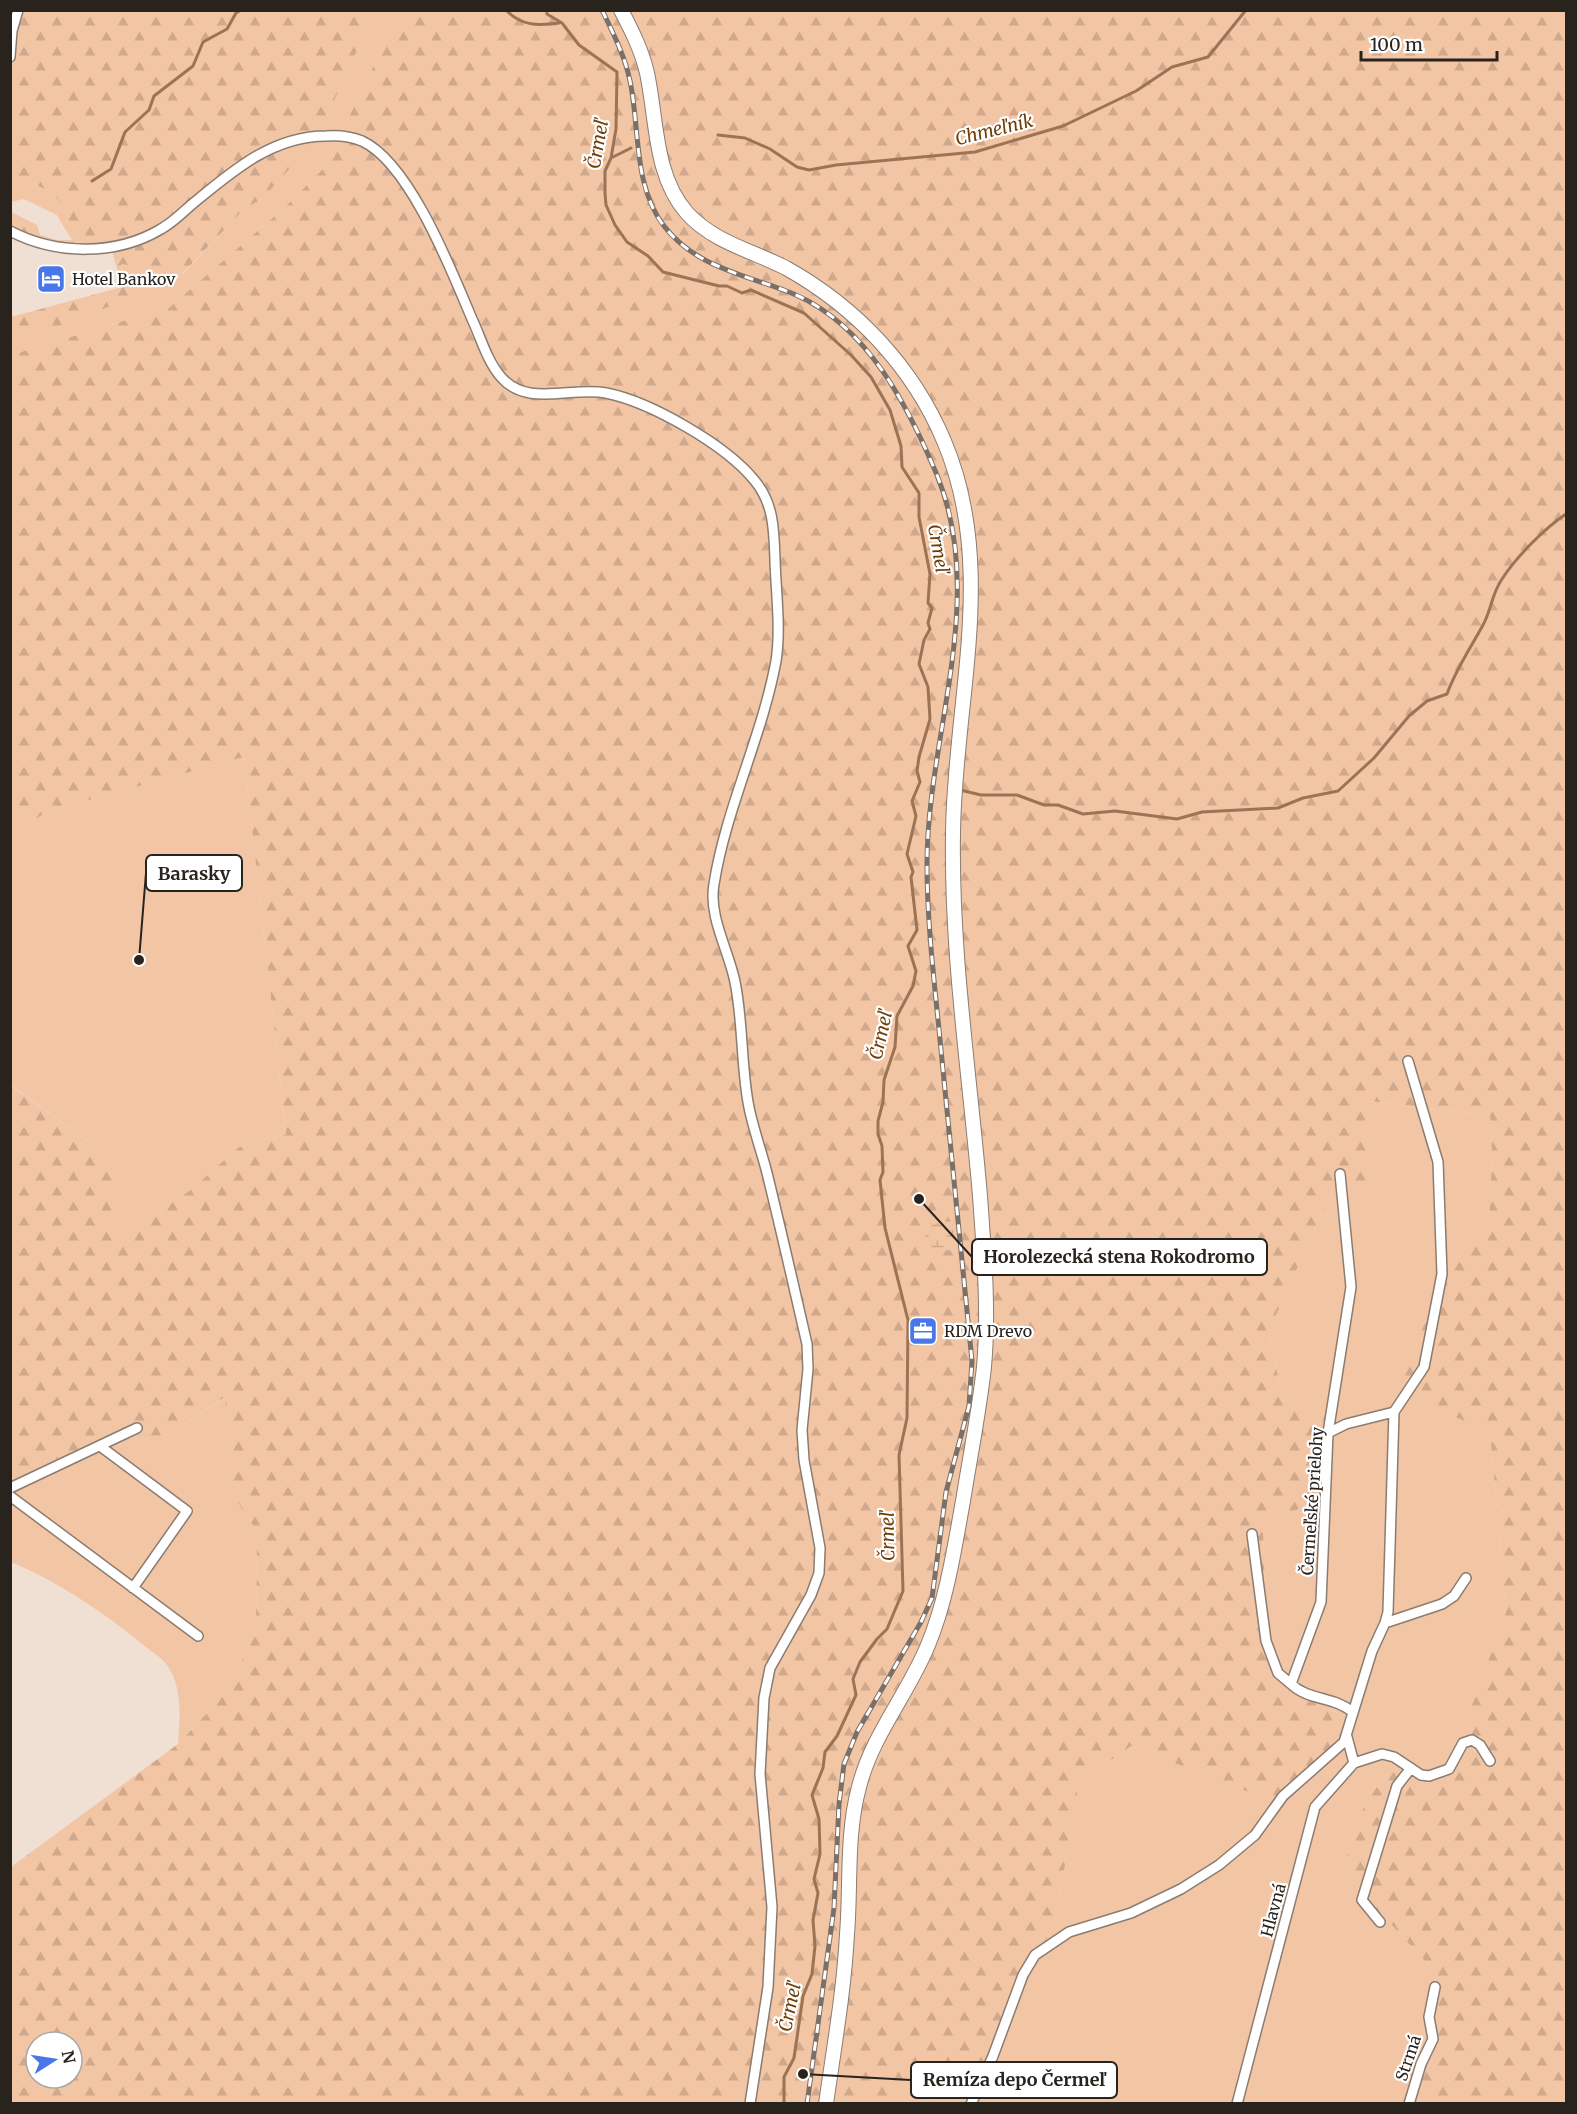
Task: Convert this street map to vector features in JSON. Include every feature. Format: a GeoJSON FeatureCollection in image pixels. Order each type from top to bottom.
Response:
{"type":"FeatureCollection","features":[{"type":"Feature","properties":{"kind":"main road"},"geometry":{"type":"LineString","coordinates":[[621,10],[642,54],[663,164],[680,204],[706,230],[784,267],[810,283],[855,317],[888,349],[918,390],[941,433],[958,475],[970,532],[973,594],[954,784],[952,855],[955,922],[984,1255],[986,1313],[984,1366],[952,1562],[942,1604],[921,1662],[866,1762],[855,1800],[845,1966],[826,2103]]}},
{"type":"Feature","properties":{"kind":"street"},"geometry":{"type":"LineString","coordinates":[[10,57],[18,10]]}},
{"type":"Feature","properties":{"kind":"street"},"geometry":{"type":"LineString","coordinates":[[10,231],[43,245],[64,249],[99,248],[147,236],[168,225],[230,174],[276,145],[304,137],[348,136],[369,144],[392,166],[412,193],[487,354],[505,382],[517,389],[537,394],[589,390],[613,394],[650,406],[673,418],[744,469],[768,500],[774,550],[776,660],[728,825],[712,892],[737,992],[749,1107],[766,1168],[807,1344],[808,1370],[802,1430],[820,1548],[819,1573],[811,1595],[770,1668],[764,1698],[759,1774],[772,1907],[768,1987],[750,2103]]}},
{"type":"Feature","properties":{"kind":"street"},"geometry":{"type":"LineString","coordinates":[[970,2103],[990,2065],[1023,1975],[1035,1955],[1069,1932],[1131,1913],[1212,1870],[1255,1835],[1283,1796],[1341,1746],[1347,1737],[1372,1651],[1385,1623],[1394,1412],[1424,1367],[1442,1274],[1438,1162],[1408,1061]]}},
{"type":"Feature","properties":{"kind":"street","name":"Čermeľské prielohy"},"geometry":{"type":"LineString","coordinates":[[1291,1684],[1321,1602],[1328,1433],[1350,1287],[1340,1174]]}},
{"type":"Feature","properties":{"kind":"street"},"geometry":{"type":"LineString","coordinates":[[1328,1433],[1346,1424],[1394,1412]]}},
{"type":"Feature","properties":{"kind":"street"},"geometry":{"type":"LineString","coordinates":[[10,1488],[137,1428]]}},
{"type":"Feature","properties":{"kind":"street"},"geometry":{"type":"LineString","coordinates":[[100,1446],[187,1510],[133,1588]]}},
{"type":"Feature","properties":{"kind":"street"},"geometry":{"type":"LineString","coordinates":[[10,1496],[198,1636]]}},
{"type":"Feature","properties":{"kind":"street"},"geometry":{"type":"LineString","coordinates":[[1252,1534],[1266,1641],[1278,1673],[1301,1693],[1340,1702],[1353,1712]]}},
{"type":"Feature","properties":{"kind":"street"},"geometry":{"type":"LineString","coordinates":[[1385,1623],[1442,1604],[1454,1596],[1466,1578]]}},
{"type":"Feature","properties":{"kind":"street"},"geometry":{"type":"LineString","coordinates":[[1347,1737],[1354,1763],[1382,1754],[1394,1757],[1429,1776],[1449,1769],[1463,1743],[1472,1740],[1480,1745],[1490,1761]]}},
{"type":"Feature","properties":{"kind":"street","name":"Hlavná"},"geometry":{"type":"LineString","coordinates":[[1237,2103],[1315,1807],[1354,1763]]}},
{"type":"Feature","properties":{"kind":"street"},"geometry":{"type":"LineString","coordinates":[[1380,1922],[1362,1900],[1397,1786],[1411,1768]]}},
{"type":"Feature","properties":{"kind":"street","name":"Strmá"},"geometry":{"type":"LineString","coordinates":[[1409,2103],[1421,2064],[1433,2039],[1429,2017],[1435,1987]]}},
{"type":"Feature","properties":{"kind":"green space"},"geometry":{"type":"Polygon","coordinates":[[[18,11],[375,11],[327,116],[300,157],[262,199],[244,209],[182,274],[121,264],[129,298],[75,321],[11,340],[11,317],[122,287],[111,247],[75,249],[11,231],[11,212],[37,225],[40,235],[57,240],[72,240],[62,224],[69,221],[56,197],[43,188],[27,183],[17,181],[11,186],[11,57],[18,11]]]}},
{"type":"Feature","properties":{"kind":"green space"},"geometry":{"type":"Polygon","coordinates":[[[375,11],[400,11],[325,167],[284,208],[170,307],[11,355],[11,340],[75,321],[129,298],[121,264],[183,274],[244,209],[262,199],[327,116],[375,11]]]}},
{"type":"Feature","properties":{"kind":"green space"},"geometry":{"type":"Polygon","coordinates":[[[400,11],[1566,11],[1566,2103],[1398,2103],[1432,2049],[1436,1973],[1342,1871],[1368,1795],[1403,1764],[1449,1769],[1506,1612],[1490,1433],[1398,1390],[1445,1268],[1489,1225],[1492,1154],[1490,1115],[1369,1101],[1370,1184],[1332,1190],[1269,1331],[1283,1401],[1323,1410],[1333,1439],[1325,1498],[1263,1524],[1266,1625],[1285,1683],[1350,1720],[1341,1735],[1282,1805],[1131,1746],[1079,1783],[1055,1923],[1012,2004],[970,2103],[11,2103],[11,1867],[178,1744],[225,1694],[256,1632],[257,1532],[227,1485],[233,1436],[224,1398],[168,1434],[30,1465],[23,1489],[11,1494],[10,1085],[108,1156],[113,1181],[115,1242],[192,1189],[239,1147],[286,1134],[244,757],[49,811],[11,834],[11,355],[170,307],[284,208],[325,167],[400,11]]]}},
{"type":"Feature","properties":{"kind":"green space"},"geometry":{"type":"Polygon","coordinates":[[[17,181],[35,185],[50,192],[61,204],[69,221],[62,224],[57,215],[24,199],[11,202],[11,186],[17,181]]]}},
{"type":"Feature","properties":{"kind":"green space"},"geometry":{"type":"Polygon","coordinates":[[[244,757],[286,1134],[239,1147],[192,1189],[115,1242],[108,1156],[11,1085],[10,834],[49,811],[244,757]]]}},
{"type":"Feature","properties":{"kind":"green space"},"geometry":{"type":"Polygon","coordinates":[[[1368,1101],[1490,1115],[1492,1154],[1489,1226],[1445,1268],[1490,1432],[1506,1612],[1449,1770],[1403,1764],[1368,1795],[1342,1871],[1436,1973],[1432,2049],[1398,2103],[970,2104],[1012,2004],[1055,1923],[1079,1783],[1131,1746],[1282,1804],[1341,1735],[1350,1720],[1285,1683],[1266,1625],[1263,1524],[1325,1498],[1323,1410],[1283,1401],[1269,1331],[1332,1190],[1370,1184],[1368,1101]]]}},
{"type":"Feature","properties":{"kind":"green space"},"geometry":{"type":"Polygon","coordinates":[[[952,1221],[957,1249],[928,1253],[923,1225],[952,1221]]]}},
{"type":"Feature","properties":{"kind":"green space"},"geometry":{"type":"Polygon","coordinates":[[[225,1398],[233,1436],[228,1485],[257,1532],[256,1632],[225,1694],[178,1744],[180,1714],[178,1693],[176,1683],[165,1662],[82,1600],[47,1579],[11,1562],[10,1494],[23,1488],[29,1465],[168,1434],[225,1398]]]}},
{"type":"Feature","properties":{"kind":"waterway"},"geometry":{"type":"LineString","coordinates":[[92,181],[111,169],[125,132],[149,110],[154,96],[193,66],[203,42],[227,29],[236,13],[241,10]]}},
{"type":"Feature","properties":{"kind":"waterway"},"geometry":{"type":"LineString","coordinates":[[506,10],[530,24],[559,23]]}},
{"type":"Feature","properties":{"kind":"waterway","name":"Črmeľ"},"geometry":{"type":"LineString","coordinates":[[547,10],[547,14],[562,23],[579,45],[617,72],[616,129],[611,158],[605,171],[606,205],[615,225],[627,242],[648,256],[663,272],[727,286],[742,293],[751,290],[804,313],[851,355],[871,377],[890,410],[901,446],[902,467],[919,493],[919,517],[930,574],[928,603],[932,608],[928,623],[930,629],[924,640],[919,664],[928,687],[930,719],[919,757],[917,771],[920,782],[912,801],[916,816],[907,854],[913,872],[911,877],[917,930],[908,946],[916,971],[913,986],[897,1016],[895,1047],[884,1080],[883,1102],[878,1121],[878,1134],[882,1146],[883,1172],[880,1180],[885,1228],[908,1320],[907,1418],[899,1455],[903,1591],[887,1629],[860,1662],[853,1679],[856,1695],[837,1736],[825,1752],[823,1768],[812,1795],[819,1819],[820,1854],[814,1879],[818,1893],[813,1920],[815,1946],[812,1974],[803,1996],[794,2058],[784,2077],[784,2104]]}},
{"type":"Feature","properties":{"kind":"waterway","name":"Chmeľník"},"geometry":{"type":"LineString","coordinates":[[718,135],[745,138],[770,149],[797,167],[809,170],[836,165],[975,152],[1063,126],[1136,91],[1172,67],[1208,57],[1246,10]]}},
{"type":"Feature","properties":{"kind":"waterway","name":"Chmeľník"},"geometry":{"type":"LineString","coordinates":[[611,158],[631,148]]}},
{"type":"Feature","properties":{"kind":"waterway"},"geometry":{"type":"LineString","coordinates":[[960,790],[981,795],[1017,795],[1044,805],[1058,805],[1083,814],[1115,811],[1177,819],[1202,812],[1278,808],[1303,798],[1338,791],[1374,758],[1409,716],[1427,701],[1447,694],[1486,620],[1502,579],[1531,544],[1566,514]]}},
{"type":"Feature","properties":{"kind":"railway"},"geometry":{"type":"LineString","coordinates":[[602,10],[628,72],[642,175],[654,210],[664,226],[692,252],[708,261],[796,295],[822,309],[865,348],[899,396],[937,475],[951,523],[957,571],[956,619],[951,668],[930,815],[927,864],[932,962],[972,1361],[969,1406],[946,1492],[932,1598],[921,1622],[857,1732],[844,1764],[839,1804],[834,1908],[807,2104]]}},
{"type":"Feature","properties":{"kind":"place","name":"Hotel Bankov"},"geometry":{"type":"Point","coordinates":[51,279]}},
{"type":"Feature","properties":{"kind":"place","name":"Barasky"},"geometry":{"type":"Point","coordinates":[139,960]}},
{"type":"Feature","properties":{"kind":"place","name":"Horolezecká stena Rokodromo"},"geometry":{"type":"Point","coordinates":[919,1199]}},
{"type":"Feature","properties":{"kind":"place","name":"RDM Drevo"},"geometry":{"type":"Point","coordinates":[923,1331]}},
{"type":"Feature","properties":{"kind":"place","name":"Remíza depo Čermeľ"},"geometry":{"type":"Point","coordinates":[803,2074]}}]}
